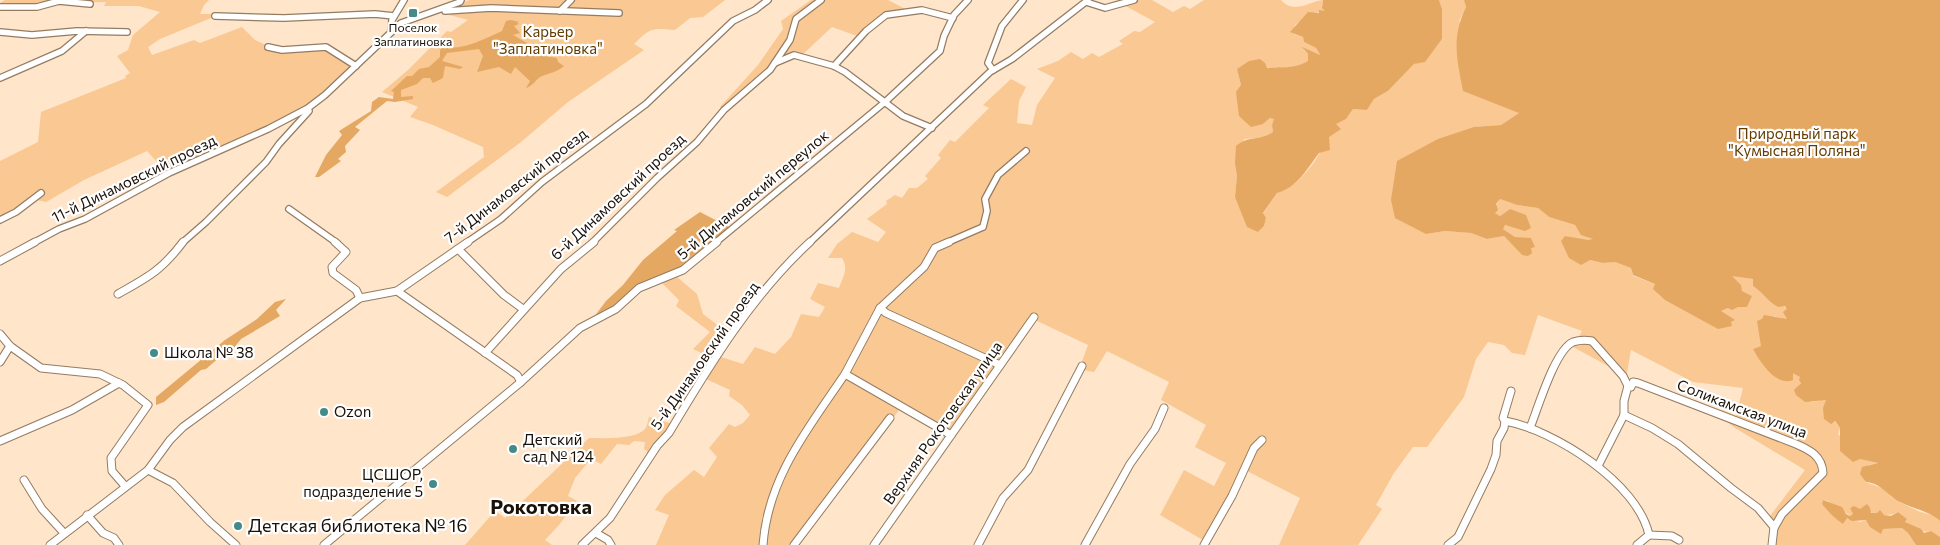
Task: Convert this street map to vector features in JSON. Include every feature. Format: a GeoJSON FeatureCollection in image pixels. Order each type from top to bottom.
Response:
{"type":"FeatureCollection","features":[{"type":"Feature","properties":{"kind":"street"},"geometry":{"type":"LineString","coordinates":[[393,30],[391,26],[394,16],[404,0]]}},
{"type":"Feature","properties":{"kind":"street","name":"11-й Динамовский проезд"},"geometry":{"type":"LineString","coordinates":[[0,261],[59,229],[85,220],[177,169],[268,129],[308,108],[325,95],[393,30],[407,20],[466,0]]}},
{"type":"Feature","properties":{"kind":"street"},"geometry":{"type":"LineString","coordinates":[[560,11],[571,0]]}},
{"type":"Feature","properties":{"kind":"street","name":"7-й Динамовский проезд"},"geometry":{"type":"LineString","coordinates":[[50,545],[148,470],[170,440],[183,427],[360,298],[397,291],[501,219],[542,182],[646,104],[733,21],[751,12],[766,0]]}},
{"type":"Feature","properties":{"kind":"street","name":"6-й Динамовский проезд"},"geometry":{"type":"LineString","coordinates":[[484,353],[561,269],[596,240],[657,178],[697,142],[724,110],[774,64],[790,40],[796,19],[821,0]]}},
{"type":"Feature","properties":{"kind":"street","name":"5-й Динамовский переулок"},"geometry":{"type":"LineString","coordinates":[[521,382],[587,323],[603,317],[616,309],[640,288],[683,270],[885,102],[940,51],[944,36],[953,18],[958,9],[968,0]]}},
{"type":"Feature","properties":{"kind":"street"},"geometry":{"type":"LineString","coordinates":[[993,70],[988,63],[1002,26],[1023,0]]}},
{"type":"Feature","properties":{"kind":"street","name":"5-й Динамовский проезд"},"geometry":{"type":"LineString","coordinates":[[582,545],[610,518],[657,446],[670,434],[675,421],[699,384],[770,284],[820,231],[891,168],[993,70],[1012,58],[1087,1],[1105,8],[1134,0]]}},
{"type":"Feature","properties":{"kind":"street"},"geometry":{"type":"LineString","coordinates":[[0,6],[37,7],[56,1],[90,4]]}},
{"type":"Feature","properties":{"kind":"street"},"geometry":{"type":"LineString","coordinates":[[438,11],[491,8],[618,12]]}},
{"type":"Feature","properties":{"kind":"street"},"geometry":{"type":"LineString","coordinates":[[834,66],[866,30],[886,15],[922,10],[953,18]]}},
{"type":"Feature","properties":{"kind":"street"},"geometry":{"type":"LineString","coordinates":[[215,16],[284,18],[376,14],[394,16]]}},
{"type":"Feature","properties":{"kind":"street"},"geometry":{"type":"LineString","coordinates":[[0,78],[62,51],[86,31]]}},
{"type":"Feature","properties":{"kind":"street"},"geometry":{"type":"LineString","coordinates":[[0,32],[32,35],[86,31],[127,32]]}},
{"type":"Feature","properties":{"kind":"street"},"geometry":{"type":"LineString","coordinates":[[268,47],[283,51],[295,48],[327,48],[356,66]]}},
{"type":"Feature","properties":{"kind":"street","name":"6-й Динамовский проезд"},"geometry":{"type":"LineString","coordinates":[[774,64],[794,55],[834,66],[903,116],[932,128]]}},
{"type":"Feature","properties":{"kind":"street","name":"11-й Динамовский проезд"},"geometry":{"type":"LineString","coordinates":[[118,294],[142,282],[168,262],[185,238],[206,222],[266,162],[279,144],[305,117],[309,111],[308,108]]}},
{"type":"Feature","properties":{"kind":"street"},"geometry":{"type":"LineString","coordinates":[[763,545],[766,520],[774,491],[791,455],[844,374],[880,308],[924,267],[935,248],[983,227],[987,211],[985,199],[998,175],[1026,150]]}},
{"type":"Feature","properties":{"kind":"street"},"geometry":{"type":"LineString","coordinates":[[0,220],[16,212],[41,193]]}},
{"type":"Feature","properties":{"kind":"street"},"geometry":{"type":"LineString","coordinates":[[289,208],[297,216],[330,236],[346,252],[332,267],[334,273],[356,290],[360,298]]}},
{"type":"Feature","properties":{"kind":"street"},"geometry":{"type":"LineString","coordinates":[[458,249],[504,295],[524,310]]}},
{"type":"Feature","properties":{"kind":"street"},"geometry":{"type":"LineString","coordinates":[[324,545],[521,382],[517,375],[397,291]]}},
{"type":"Feature","properties":{"kind":"street"},"geometry":{"type":"LineString","coordinates":[[880,308],[886,313],[1000,365]]}},
{"type":"Feature","properties":{"kind":"street","name":"Верхняя Рокотовская улица"},"geometry":{"type":"LineString","coordinates":[[874,545],[1034,317]]}},
{"type":"Feature","properties":{"kind":"street"},"geometry":{"type":"LineString","coordinates":[[0,334],[10,346],[45,370],[92,372],[105,375],[148,405],[109,461],[109,468],[125,486]]}},
{"type":"Feature","properties":{"kind":"street"},"geometry":{"type":"LineString","coordinates":[[1530,428],[1547,387],[1555,360],[1569,345],[1578,340],[1592,341],[1623,376],[1628,386],[1624,402],[1624,415],[1598,466]]}},
{"type":"Feature","properties":{"kind":"street"},"geometry":{"type":"LineString","coordinates":[[0,362],[10,346]]}},
{"type":"Feature","properties":{"kind":"street"},"geometry":{"type":"LineString","coordinates":[[978,545],[1003,498],[1028,470],[1082,366]]}},
{"type":"Feature","properties":{"kind":"street"},"geometry":{"type":"LineString","coordinates":[[844,374],[951,435]]}},
{"type":"Feature","properties":{"kind":"street","name":"Соликамская улица"},"geometry":{"type":"LineString","coordinates":[[1628,386],[1631,387],[1633,382],[1638,383],[1796,444],[1815,454],[1821,460],[1824,473],[1782,514],[1774,528],[1775,538],[1772,545]]}},
{"type":"Feature","properties":{"kind":"street"},"geometry":{"type":"LineString","coordinates":[[0,441],[72,410],[119,383]]}},
{"type":"Feature","properties":{"kind":"street"},"geometry":{"type":"LineString","coordinates":[[1448,545],[1458,537],[1491,469],[1496,455],[1497,441],[1504,428],[1504,412],[1511,390]]}},
{"type":"Feature","properties":{"kind":"street"},"geometry":{"type":"LineString","coordinates":[[1085,545],[1130,464],[1154,429],[1164,408]]}},
{"type":"Feature","properties":{"kind":"street"},"geometry":{"type":"LineString","coordinates":[[1624,415],[1642,423],[1685,448],[1724,483],[1757,508],[1774,528]]}},
{"type":"Feature","properties":{"kind":"street"},"geometry":{"type":"LineString","coordinates":[[794,545],[890,418]]}},
{"type":"Feature","properties":{"kind":"street"},"geometry":{"type":"LineString","coordinates":[[1505,421],[1530,428],[1598,466],[1640,509],[1649,534]]}},
{"type":"Feature","properties":{"kind":"street"},"geometry":{"type":"LineString","coordinates":[[1204,545],[1232,496],[1254,448],[1262,440]]}},
{"type":"Feature","properties":{"kind":"street"},"geometry":{"type":"LineString","coordinates":[[148,470],[157,472],[179,490],[236,545]]}},
{"type":"Feature","properties":{"kind":"street"},"geometry":{"type":"LineString","coordinates":[[24,480],[42,509],[64,533]]}},
{"type":"Feature","properties":{"kind":"street"},"geometry":{"type":"LineString","coordinates":[[87,515],[103,533],[114,538],[119,545]]}},
{"type":"Feature","properties":{"kind":"street"},"geometry":{"type":"LineString","coordinates":[[596,533],[608,540],[611,545]]}},
{"type":"Feature","properties":{"kind":"street"},"geometry":{"type":"LineString","coordinates":[[1649,534],[1672,536],[1679,540]]}},
{"type":"Feature","properties":{"kind":"street"},"geometry":{"type":"LineString","coordinates":[[1637,545],[1645,540],[1649,534]]}},
{"type":"Feature","properties":{"kind":"green space"},"geometry":{"type":"Polygon","coordinates":[[[5,0],[209,0],[204,5],[200,14],[212,14],[211,18],[160,39],[148,47],[152,55],[194,40],[200,43],[242,27],[255,40],[274,49],[326,49],[352,66],[304,108],[248,137],[166,172],[147,151],[84,180],[46,202],[32,199],[0,218],[0,161],[38,142],[41,112],[126,78],[125,76],[130,73],[117,56],[128,50],[133,35],[160,12],[139,6],[104,6],[106,2],[54,3],[35,9],[0,11],[0,3],[5,0]]]}},
{"type":"Feature","properties":{"kind":"green space","name":"Карьер \"Заплатиновка\""},"geometry":{"type":"Polygon","coordinates":[[[469,0],[725,0],[703,17],[690,18],[675,30],[656,29],[644,34],[634,44],[644,50],[568,102],[521,142],[447,197],[436,192],[484,157],[483,147],[410,117],[418,107],[382,92],[408,70],[447,31],[451,32],[468,20],[446,14],[448,12],[444,10],[469,0]]]}},
{"type":"Feature","properties":{"kind":"green space"},"geometry":{"type":"Polygon","coordinates":[[[811,0],[888,0],[907,10],[892,14],[860,37],[832,27],[802,55],[771,64],[723,109],[720,107],[758,65],[783,29],[781,21],[811,0]]]}},
{"type":"Feature","properties":{"kind":"green space"},"geometry":{"type":"Polygon","coordinates":[[[1124,0],[1152,0],[1173,12],[1184,6],[1190,9],[1204,0],[1281,0],[1286,4],[1297,7],[1323,0],[1322,5],[1326,11],[1306,14],[1295,25],[1294,34],[1303,37],[1304,42],[1316,48],[1320,56],[1303,49],[1308,54],[1308,61],[1295,68],[1237,69],[1241,85],[1263,124],[1270,118],[1275,118],[1272,125],[1273,132],[1266,137],[1244,139],[1235,164],[1237,176],[1235,197],[1258,232],[1264,226],[1266,218],[1263,214],[1277,193],[1296,183],[1304,175],[1319,154],[1335,124],[1346,119],[1353,109],[1367,110],[1374,99],[1388,91],[1414,64],[1425,61],[1442,39],[1442,9],[1439,0],[1464,0],[1466,7],[1459,21],[1519,113],[1501,125],[1474,127],[1426,234],[1445,231],[1471,233],[1487,239],[1504,236],[1522,255],[1515,237],[1503,229],[1504,225],[1508,226],[1510,209],[1500,216],[1495,213],[1496,205],[1500,199],[1517,205],[1538,208],[1549,217],[1575,225],[1581,234],[1595,239],[1588,241],[1565,236],[1590,260],[1603,263],[1615,262],[1631,268],[1633,276],[1655,284],[1732,326],[1721,311],[1728,308],[1747,306],[1752,296],[1742,291],[1731,275],[1753,279],[1753,286],[1788,309],[1787,320],[1774,316],[1761,346],[1753,349],[1801,377],[1799,385],[1812,402],[1826,399],[1834,421],[1840,428],[1838,434],[1860,459],[1878,463],[1868,465],[1865,482],[1885,489],[1890,496],[1901,503],[1920,512],[1936,516],[1940,521],[1940,537],[1931,531],[1920,531],[1911,526],[1905,522],[1907,519],[1898,512],[1886,515],[1850,507],[1853,514],[1851,516],[1828,501],[1823,500],[1822,504],[1842,523],[1846,518],[1860,522],[1866,520],[1881,533],[1882,529],[1902,528],[1916,545],[1769,545],[1772,531],[1765,518],[1770,516],[1805,470],[1735,428],[1718,415],[1722,410],[1736,416],[1743,388],[1693,382],[1631,350],[1627,373],[1621,378],[1610,367],[1573,347],[1582,331],[1538,315],[1525,355],[1512,353],[1504,345],[1488,342],[1476,359],[1464,397],[1427,447],[1413,447],[1394,473],[1376,505],[1382,509],[1358,545],[1279,545],[1300,498],[1245,470],[1208,543],[1160,515],[1184,470],[1214,486],[1226,463],[1195,447],[1206,425],[1161,400],[1169,382],[1107,351],[1094,372],[1083,370],[1080,367],[1088,345],[1035,320],[952,436],[903,410],[899,410],[798,545],[656,545],[669,515],[655,510],[665,495],[694,470],[704,477],[717,457],[709,448],[729,424],[735,427],[743,423],[750,415],[742,405],[729,396],[730,390],[706,379],[721,357],[743,364],[755,347],[775,354],[791,337],[801,314],[819,317],[825,307],[810,299],[818,283],[839,288],[845,273],[842,258],[828,258],[837,244],[852,232],[878,242],[886,232],[867,219],[887,204],[886,201],[895,195],[902,198],[909,188],[917,188],[928,179],[925,176],[941,158],[938,155],[950,140],[955,142],[989,108],[983,105],[1011,79],[1026,87],[1019,101],[1017,123],[1032,125],[1037,105],[1055,78],[1037,69],[1058,61],[1071,52],[1083,59],[1092,53],[1099,57],[1123,44],[1119,41],[1134,31],[1140,32],[1155,22],[1120,3],[1124,0]]]}},
{"type":"Feature","properties":{"kind":"green space"},"geometry":{"type":"Polygon","coordinates":[[[1323,0],[1439,0],[1442,9],[1442,39],[1425,62],[1414,64],[1388,91],[1374,99],[1367,110],[1353,109],[1346,119],[1336,124],[1341,129],[1329,137],[1330,150],[1319,153],[1296,182],[1284,191],[1277,193],[1263,213],[1266,218],[1264,226],[1258,232],[1247,227],[1235,197],[1237,176],[1235,164],[1236,146],[1245,140],[1268,135],[1273,132],[1272,125],[1274,119],[1270,118],[1263,124],[1251,127],[1239,116],[1236,92],[1241,85],[1237,69],[1249,61],[1260,59],[1267,68],[1297,66],[1308,61],[1308,54],[1302,47],[1320,55],[1316,48],[1304,42],[1303,37],[1290,32],[1308,12],[1319,13],[1319,10],[1325,11],[1322,8],[1323,0]]]}},
{"type":"Feature","properties":{"kind":"green space","name":"Природный парк \"Кумысная Поляна\""},"geometry":{"type":"Polygon","coordinates":[[[1464,0],[1940,0],[1940,521],[1928,513],[1897,500],[1876,485],[1866,482],[1860,474],[1862,467],[1878,463],[1860,459],[1853,462],[1840,451],[1840,428],[1835,421],[1831,424],[1824,419],[1823,408],[1826,400],[1805,402],[1796,395],[1794,390],[1801,383],[1800,377],[1793,373],[1793,380],[1781,380],[1764,366],[1753,349],[1761,346],[1757,321],[1762,319],[1764,315],[1787,319],[1783,312],[1787,309],[1785,306],[1778,307],[1771,302],[1753,286],[1753,279],[1732,276],[1741,285],[1742,291],[1752,296],[1747,307],[1738,307],[1732,310],[1728,308],[1721,311],[1735,320],[1731,322],[1732,326],[1718,329],[1665,300],[1653,289],[1655,284],[1633,275],[1631,268],[1615,262],[1603,263],[1590,260],[1581,265],[1569,258],[1561,241],[1565,236],[1588,240],[1593,239],[1581,235],[1575,225],[1549,217],[1538,208],[1517,205],[1500,199],[1496,204],[1498,210],[1495,213],[1500,216],[1510,209],[1526,215],[1531,228],[1525,231],[1505,225],[1503,229],[1515,237],[1531,238],[1535,247],[1531,248],[1532,253],[1528,256],[1522,255],[1504,236],[1487,239],[1471,233],[1445,231],[1426,234],[1395,218],[1391,200],[1397,161],[1438,139],[1474,127],[1501,125],[1519,113],[1463,91],[1457,39],[1461,18],[1466,7],[1464,0]]]}},
{"type":"Feature","properties":{"kind":"green space"},"geometry":{"type":"Polygon","coordinates":[[[506,21],[520,22],[517,22],[519,24],[514,26],[520,33],[513,35],[527,43],[536,53],[542,52],[544,56],[557,58],[558,62],[564,66],[542,76],[526,88],[530,81],[515,67],[511,74],[499,67],[477,72],[483,56],[479,49],[447,53],[442,61],[463,67],[460,69],[445,66],[443,78],[433,83],[430,78],[423,78],[417,84],[401,90],[401,97],[413,96],[413,99],[395,102],[387,101],[355,127],[360,130],[345,146],[346,152],[338,159],[341,161],[319,177],[315,177],[326,155],[342,135],[339,131],[371,111],[372,102],[379,97],[393,99],[394,92],[391,91],[407,76],[412,76],[419,69],[429,67],[440,57],[440,50],[443,45],[456,47],[472,44],[502,31],[506,21]]]}},
{"type":"Feature","properties":{"kind":"green space"},"geometry":{"type":"Polygon","coordinates":[[[700,212],[729,227],[681,269],[651,282],[612,310],[594,317],[643,260],[677,231],[674,230],[700,212]]]}},
{"type":"Feature","properties":{"kind":"green space"},"geometry":{"type":"Polygon","coordinates":[[[676,276],[697,294],[703,314],[729,334],[714,359],[693,349],[710,332],[676,306],[679,300],[660,281],[676,276]]]}},
{"type":"Feature","properties":{"kind":"green space"},"geometry":{"type":"Polygon","coordinates":[[[286,299],[276,310],[280,316],[241,339],[233,349],[221,356],[206,369],[201,370],[164,402],[156,405],[156,397],[225,340],[257,319],[275,302],[286,299]]]}},
{"type":"Feature","properties":{"kind":"green space"},"geometry":{"type":"Polygon","coordinates":[[[649,417],[669,423],[673,421],[671,427],[646,457],[645,442],[634,441],[629,445],[617,444],[601,464],[591,459],[575,478],[568,496],[577,501],[545,540],[552,545],[465,545],[495,511],[505,518],[589,438],[618,438],[640,433],[645,429],[649,417]]]}},
{"type":"Feature","properties":{"kind":"green space"},"geometry":{"type":"Polygon","coordinates":[[[1823,500],[1842,507],[1846,514],[1850,516],[1853,514],[1850,508],[1854,506],[1860,509],[1867,504],[1871,513],[1877,513],[1880,510],[1884,515],[1891,516],[1898,512],[1907,519],[1905,522],[1921,529],[1924,533],[1931,531],[1940,537],[1940,545],[1916,545],[1902,528],[1883,529],[1881,534],[1870,527],[1866,520],[1852,521],[1847,518],[1843,524],[1822,504],[1823,500]]]}},
{"type":"Feature","properties":{"kind":"place","name":"Поселок Заплатиновка"},"geometry":{"type":"Point","coordinates":[413,13]}},
{"type":"Feature","properties":{"kind":"place","name":"Школа № 38"},"geometry":{"type":"Point","coordinates":[154,353]}},
{"type":"Feature","properties":{"kind":"place","name":"Ozon"},"geometry":{"type":"Point","coordinates":[324,412]}},
{"type":"Feature","properties":{"kind":"place","name":"Детский сад № 124"},"geometry":{"type":"Point","coordinates":[513,449]}},
{"type":"Feature","properties":{"kind":"place","name":"ЦСШОР, подразделение 5"},"geometry":{"type":"Point","coordinates":[433,484]}},
{"type":"Feature","properties":{"kind":"place","name":"Детская библиотека № 16"},"geometry":{"type":"Point","coordinates":[238,526]}},
{"type":"Feature","properties":{"kind":"district","name":"Рокотовка"},"geometry":{"type":"Point","coordinates":[541,507]}}]}
